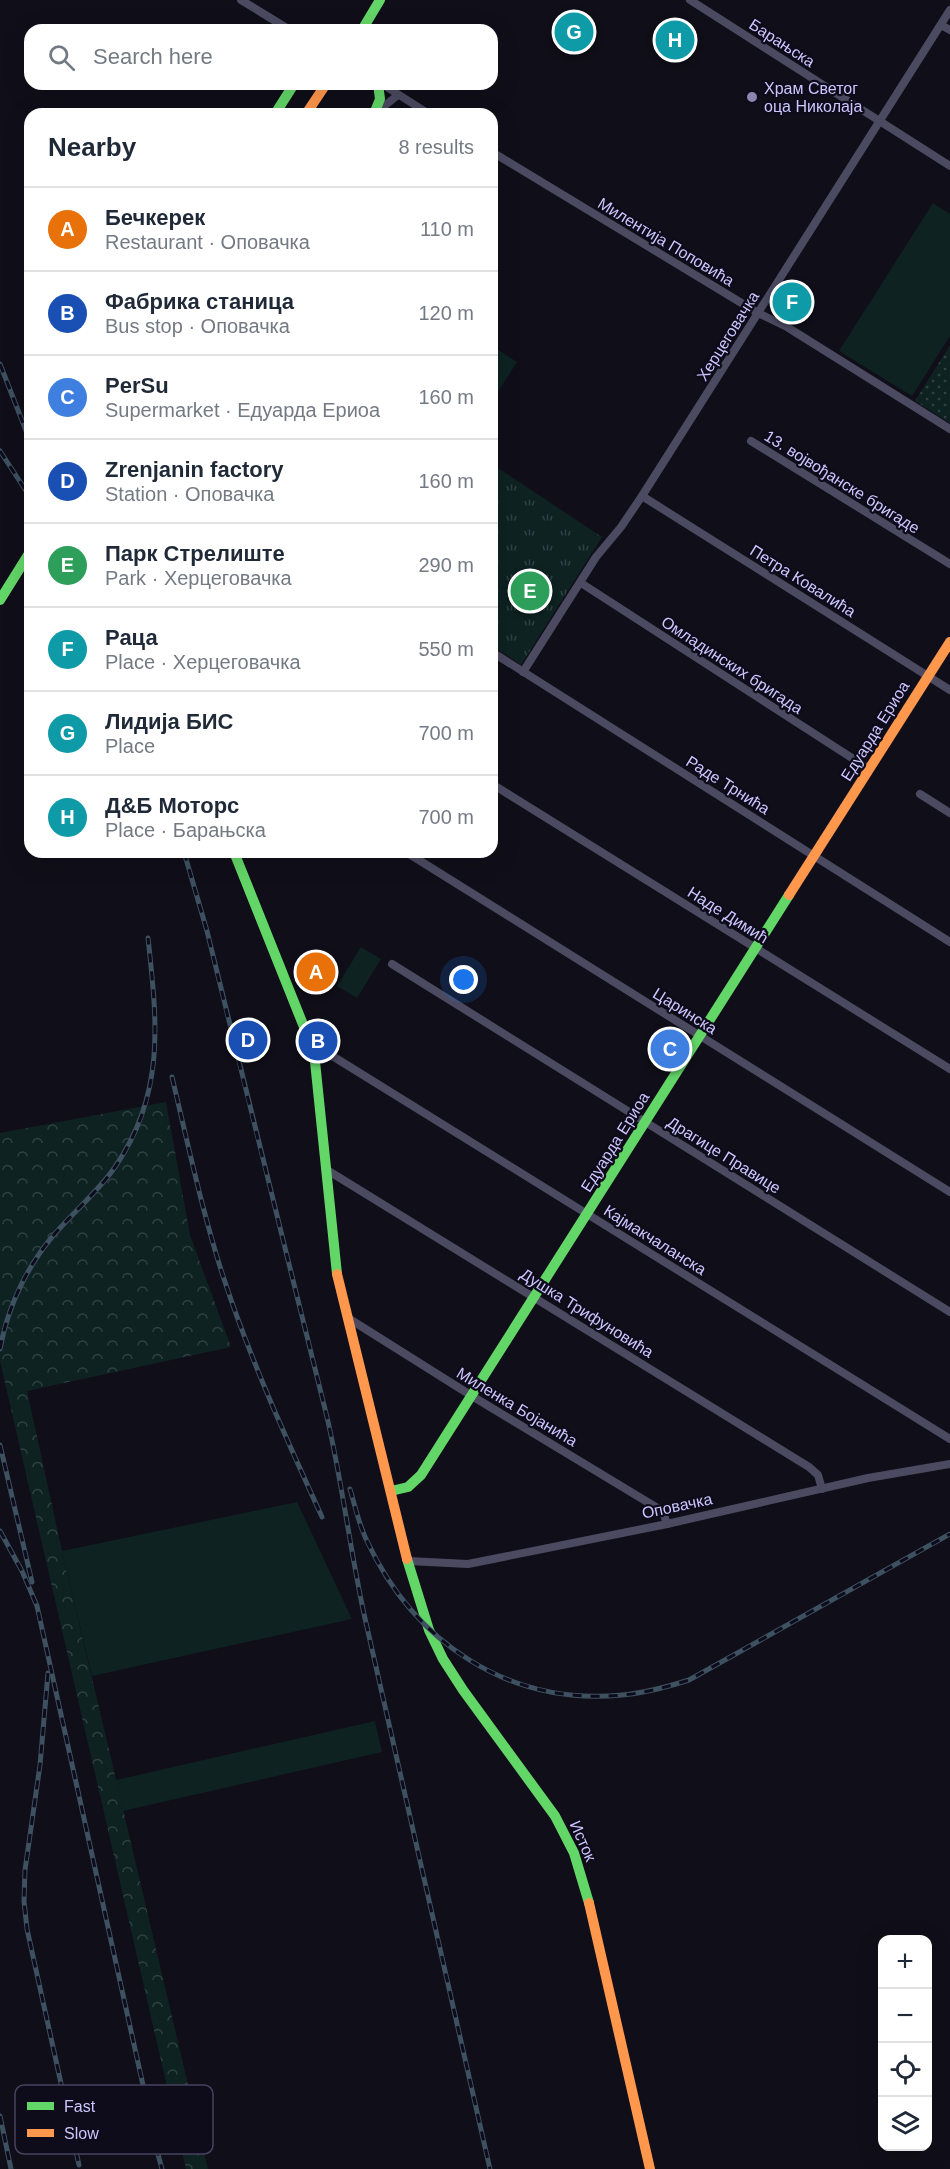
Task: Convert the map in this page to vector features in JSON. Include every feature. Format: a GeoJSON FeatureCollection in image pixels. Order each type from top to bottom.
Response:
{"type":"FeatureCollection","features":[{"type":"Feature","properties":{"kind":"main road"},"geometry":{"type":"LineString","coordinates":[[366,24],[380,0]]}},
{"type":"Feature","properties":{"kind":"main road"},"geometry":{"type":"LineString","coordinates":[[278,108],[290,90]]}},
{"type":"Feature","properties":{"kind":"main road"},"geometry":{"type":"LineString","coordinates":[[310,108],[322,90]]}},
{"type":"Feature","properties":{"kind":"main road"},"geometry":{"type":"LineString","coordinates":[[377,108],[380,90]]}},
{"type":"Feature","properties":{"kind":"main road"},"geometry":{"type":"LineString","coordinates":[[0,600],[24,562]]}},
{"type":"Feature","properties":{"kind":"main road","name":"Едуарда Ериоа"},"geometry":{"type":"LineString","coordinates":[[391,1491],[408,1487],[421,1475],[950,642]]}},
{"type":"Feature","properties":{"kind":"main road"},"geometry":{"type":"LineString","coordinates":[[236,858],[314,1052]]}},
{"type":"Feature","properties":{"kind":"main road","name":"Исток"},"geometry":{"type":"LineString","coordinates":[[314,1052],[335,1267],[408,1561],[429,1630],[443,1659],[539,1793],[566,1835],[574,1853],[591,1911],[650,2169]]}},
{"type":"Feature","properties":{"kind":"street"},"geometry":{"type":"LineString","coordinates":[[241,0],[280,24]]}},
{"type":"Feature","properties":{"kind":"street","name":"Барањска"},"geometry":{"type":"LineString","coordinates":[[690,0],[950,166]]}},
{"type":"Feature","properties":{"kind":"street","name":"Херцеговачка"},"geometry":{"type":"LineString","coordinates":[[523,672],[597,557],[642,496],[950,10]]}},
{"type":"Feature","properties":{"kind":"street"},"geometry":{"type":"LineString","coordinates":[[941,25],[950,30]]}},
{"type":"Feature","properties":{"kind":"street"},"geometry":{"type":"LineString","coordinates":[[390,90],[419,108]]}},
{"type":"Feature","properties":{"kind":"street"},"geometry":{"type":"LineString","coordinates":[[381,108],[398,95]]}},
{"type":"Feature","properties":{"kind":"street","name":"Милентија Поповића"},"geometry":{"type":"LineString","coordinates":[[498,156],[758,313],[787,327],[950,429]]}},
{"type":"Feature","properties":{"kind":"street","name":"13. војвођанске бригаде"},"geometry":{"type":"LineString","coordinates":[[751,441],[950,564]]}},
{"type":"Feature","properties":{"kind":"street","name":"Петра Ковалића"},"geometry":{"type":"LineString","coordinates":[[642,496],[950,690]]}},
{"type":"Feature","properties":{"kind":"street","name":"Омладинских бригада"},"geometry":{"type":"LineString","coordinates":[[581,583],[869,769]]}},
{"type":"Feature","properties":{"kind":"street","name":"Раде Трнића"},"geometry":{"type":"LineString","coordinates":[[498,656],[950,942]]}},
{"type":"Feature","properties":{"kind":"street","name":"Наде Димић"},"geometry":{"type":"LineString","coordinates":[[498,788],[950,1069]]}},
{"type":"Feature","properties":{"kind":"street"},"geometry":{"type":"LineString","coordinates":[[920,794],[950,813]]}},
{"type":"Feature","properties":{"kind":"street","name":"Царинска"},"geometry":{"type":"LineString","coordinates":[[416,858],[950,1192]]}},
{"type":"Feature","properties":{"kind":"street","name":"Драгице Правице"},"geometry":{"type":"LineString","coordinates":[[392,964],[950,1312]]}},
{"type":"Feature","properties":{"kind":"street","name":"Кајмакчаланска"},"geometry":{"type":"LineString","coordinates":[[314,1052],[334,1057],[950,1439]]}},
{"type":"Feature","properties":{"kind":"street","name":"Душка Трифуновића"},"geometry":{"type":"LineString","coordinates":[[327,1170],[809,1467],[818,1475],[822,1489]]}},
{"type":"Feature","properties":{"kind":"street","name":"Миленка Бојанића"},"geometry":{"type":"LineString","coordinates":[[348,1318],[659,1509],[668,1524]]}},
{"type":"Feature","properties":{"kind":"street","name":"Оповачка"},"geometry":{"type":"LineString","coordinates":[[408,1561],[468,1564],[668,1524],[773,1498],[868,1478],[950,1464]]}},
{"type":"Feature","properties":{"kind":"green space"},"geometry":{"type":"Polygon","coordinates":[[[933,203],[950,214],[950,336],[912,396],[839,351],[933,203]]]}},
{"type":"Feature","properties":{"kind":"green space"},"geometry":{"type":"Polygon","coordinates":[[[950,345],[950,423],[915,401],[950,345]]]}},
{"type":"Feature","properties":{"kind":"green space"},"geometry":{"type":"Polygon","coordinates":[[[498,350],[517,362],[498,392],[498,350]]]}},
{"type":"Feature","properties":{"kind":"green space"},"geometry":{"type":"Polygon","coordinates":[[[498,468],[602,537],[521,665],[498,649],[498,468]]]}},
{"type":"Feature","properties":{"kind":"green space"},"geometry":{"type":"Polygon","coordinates":[[[361,947],[381,959],[357,998],[337,986],[361,947]]]}},
{"type":"Feature","properties":{"kind":"green space"},"geometry":{"type":"Polygon","coordinates":[[[166,1102],[190,1235],[231,1347],[27,1391],[62,1551],[188,2085],[167,2085],[0,1361],[0,1133],[166,1102]]]}},
{"type":"Feature","properties":{"kind":"green space"},"geometry":{"type":"Polygon","coordinates":[[[297,1502],[352,1619],[92,1676],[62,1551],[297,1502]]]}},
{"type":"Feature","properties":{"kind":"green space"},"geometry":{"type":"Polygon","coordinates":[[[375,1721],[382,1752],[123,1811],[116,1780],[375,1721]]]}},
{"type":"Feature","properties":{"kind":"green space"},"geometry":{"type":"Polygon","coordinates":[[[183,2154],[204,2154],[208,2169],[186,2169],[183,2154]]]}},
{"type":"Feature","properties":{"kind":"railway"},"geometry":{"type":"LineString","coordinates":[[0,364],[24,426]]}},
{"type":"Feature","properties":{"kind":"railway"},"geometry":{"type":"LineString","coordinates":[[0,451],[24,488]]}},
{"type":"Feature","properties":{"kind":"railway"},"geometry":{"type":"LineString","coordinates":[[186,858],[207,931],[327,1417],[364,1614],[490,2169]]}},
{"type":"Feature","properties":{"kind":"railway"},"geometry":{"type":"LineString","coordinates":[[0,1349],[8,1316],[30,1269],[49,1241],[115,1167],[143,1112],[154,1056],[155,1027],[148,938]]}},
{"type":"Feature","properties":{"kind":"railway"},"geometry":{"type":"LineString","coordinates":[[172,1077],[208,1227],[223,1276],[269,1398],[322,1517]]}},
{"type":"Feature","properties":{"kind":"railway"},"geometry":{"type":"LineString","coordinates":[[0,1445],[32,1582]]}},
{"type":"Feature","properties":{"kind":"railway"},"geometry":{"type":"LineString","coordinates":[[350,1489],[364,1535],[387,1577],[411,1609],[438,1637],[469,1660],[504,1678],[541,1690],[580,1696],[631,1694],[689,1680],[950,1534]]}},
{"type":"Feature","properties":{"kind":"railway"},"geometry":{"type":"LineString","coordinates":[[0,1531],[22,1571],[37,1606],[143,2085]]}},
{"type":"Feature","properties":{"kind":"railway"},"geometry":{"type":"LineString","coordinates":[[48,1673],[40,1765],[25,1870],[24,1901],[27,1929],[61,2085]]}},
{"type":"Feature","properties":{"kind":"railway"},"geometry":{"type":"LineString","coordinates":[[0,2116],[11,2169]]}},
{"type":"Feature","properties":{"kind":"railway"},"geometry":{"type":"LineString","coordinates":[[77,2154],[79,2165]]}},
{"type":"Feature","properties":{"kind":"railway"},"geometry":{"type":"LineString","coordinates":[[158,2154],[162,2169]]}},
{"type":"Feature","properties":{"kind":"traffic: fast"},"geometry":{"type":"LineString","coordinates":[[366,24],[380,0]]}},
{"type":"Feature","properties":{"kind":"traffic: fast"},"geometry":{"type":"LineString","coordinates":[[279,108],[290,90]]}},
{"type":"Feature","properties":{"kind":"traffic: fast"},"geometry":{"type":"LineString","coordinates":[[376,108],[380,99],[379,90]]}},
{"type":"Feature","properties":{"kind":"traffic: fast"},"geometry":{"type":"LineString","coordinates":[[0,600],[24,562]]}},
{"type":"Feature","properties":{"kind":"traffic: fast"},"geometry":{"type":"LineString","coordinates":[[236,858],[314,1052],[337,1274]]}},
{"type":"Feature","properties":{"kind":"traffic: fast"},"geometry":{"type":"LineString","coordinates":[[391,1491],[408,1487],[421,1475],[789,895]]}},
{"type":"Feature","properties":{"kind":"traffic: fast"},"geometry":{"type":"LineString","coordinates":[[407,1559],[429,1630],[443,1659],[555,1816],[574,1853],[589,1903]]}},
{"type":"Feature","properties":{"kind":"traffic: slow"},"geometry":{"type":"LineString","coordinates":[[310,108],[322,90]]}},
{"type":"Feature","properties":{"kind":"traffic: slow"},"geometry":{"type":"LineString","coordinates":[[789,895],[950,642]]}},
{"type":"Feature","properties":{"kind":"traffic: slow"},"geometry":{"type":"LineString","coordinates":[[337,1274],[407,1559]]}},
{"type":"Feature","properties":{"kind":"traffic: slow"},"geometry":{"type":"LineString","coordinates":[[589,1903],[650,2169]]}},
{"type":"Feature","properties":{"kind":"place","name":"Лидија БИС"},"geometry":{"type":"Point","coordinates":[574,32]}},
{"type":"Feature","properties":{"kind":"place","name":"Д&Б Моторс"},"geometry":{"type":"Point","coordinates":[675,40]}},
{"type":"Feature","properties":{"kind":"place","name":"Храм Светог оца Николаја"},"geometry":{"type":"Point","coordinates":[752,97]}},
{"type":"Feature","properties":{"kind":"place","name":"Раца"},"geometry":{"type":"Point","coordinates":[792,302]}},
{"type":"Feature","properties":{"kind":"place","name":"Парк Стрелиште"},"geometry":{"type":"Point","coordinates":[530,591]}},
{"type":"Feature","properties":{"kind":"place","name":"Бечкерек"},"geometry":{"type":"Point","coordinates":[316,972]}},
{"type":"Feature","properties":{"kind":"place","name":"Zrenjanin factory"},"geometry":{"type":"Point","coordinates":[248,1040]}},
{"type":"Feature","properties":{"kind":"place","name":"Фабрика станица"},"geometry":{"type":"Point","coordinates":[318,1041]}},
{"type":"Feature","properties":{"kind":"place","name":"PerSu"},"geometry":{"type":"Point","coordinates":[670,1049]}}]}
